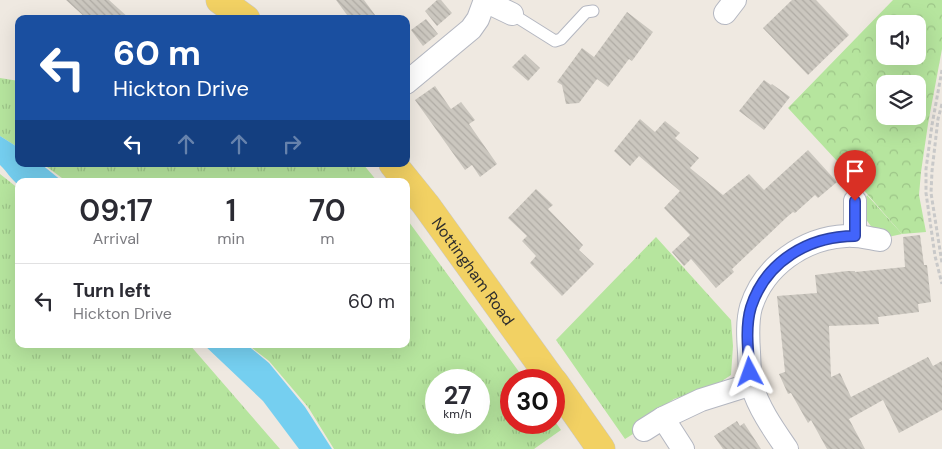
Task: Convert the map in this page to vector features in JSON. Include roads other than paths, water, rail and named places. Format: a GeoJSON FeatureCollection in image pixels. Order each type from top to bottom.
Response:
{"type":"FeatureCollection","features":[{"type":"Feature","properties":{"kind":"main road","name":"Nottingham Road"},"geometry":{"type":"LineString","coordinates":[[395,167],[404,178]]}},
{"type":"Feature","properties":{"kind":"main road","name":"Nottingham Road"},"geometry":{"type":"LineString","coordinates":[[410,185],[544,369]]}},
{"type":"Feature","properties":{"kind":"main road","name":"Nottingham Road"},"geometry":{"type":"LineString","coordinates":[[565,398],[600,449]]}},
{"type":"Feature","properties":{"kind":"street"},"geometry":{"type":"LineString","coordinates":[[410,80],[471,29],[478,20],[485,0],[512,14]]}},
{"type":"Feature","properties":{"kind":"street"},"geometry":{"type":"LineString","coordinates":[[855,201],[855,236]]}},
{"type":"Feature","properties":{"kind":"street"},"geometry":{"type":"LineString","coordinates":[[787,449],[759,404],[752,384],[748,330],[750,308],[758,289],[784,259],[799,249],[818,241],[834,237],[855,236],[880,240]]}},
{"type":"Feature","properties":{"kind":"street"},"geometry":{"type":"LineString","coordinates":[[644,430],[663,418],[701,400],[752,384]]}},
{"type":"Feature","properties":{"kind":"street"},"geometry":{"type":"LineString","coordinates":[[663,418],[682,449]]}},
{"type":"Feature","properties":{"kind":"lane"},"geometry":{"type":"LineString","coordinates":[[512,14],[555,41],[561,39],[586,12],[593,11]]}},
{"type":"Feature","properties":{"kind":"water"},"geometry":{"type":"Polygon","coordinates":[[[0,136],[15,145],[15,167],[45,167],[58,178],[15,178],[15,182],[0,165],[0,136]]]}},
{"type":"Feature","properties":{"kind":"water"},"geometry":{"type":"Polygon","coordinates":[[[207,348],[251,348],[269,363],[305,407],[332,449],[299,449],[263,401],[207,348]]]}}]}
